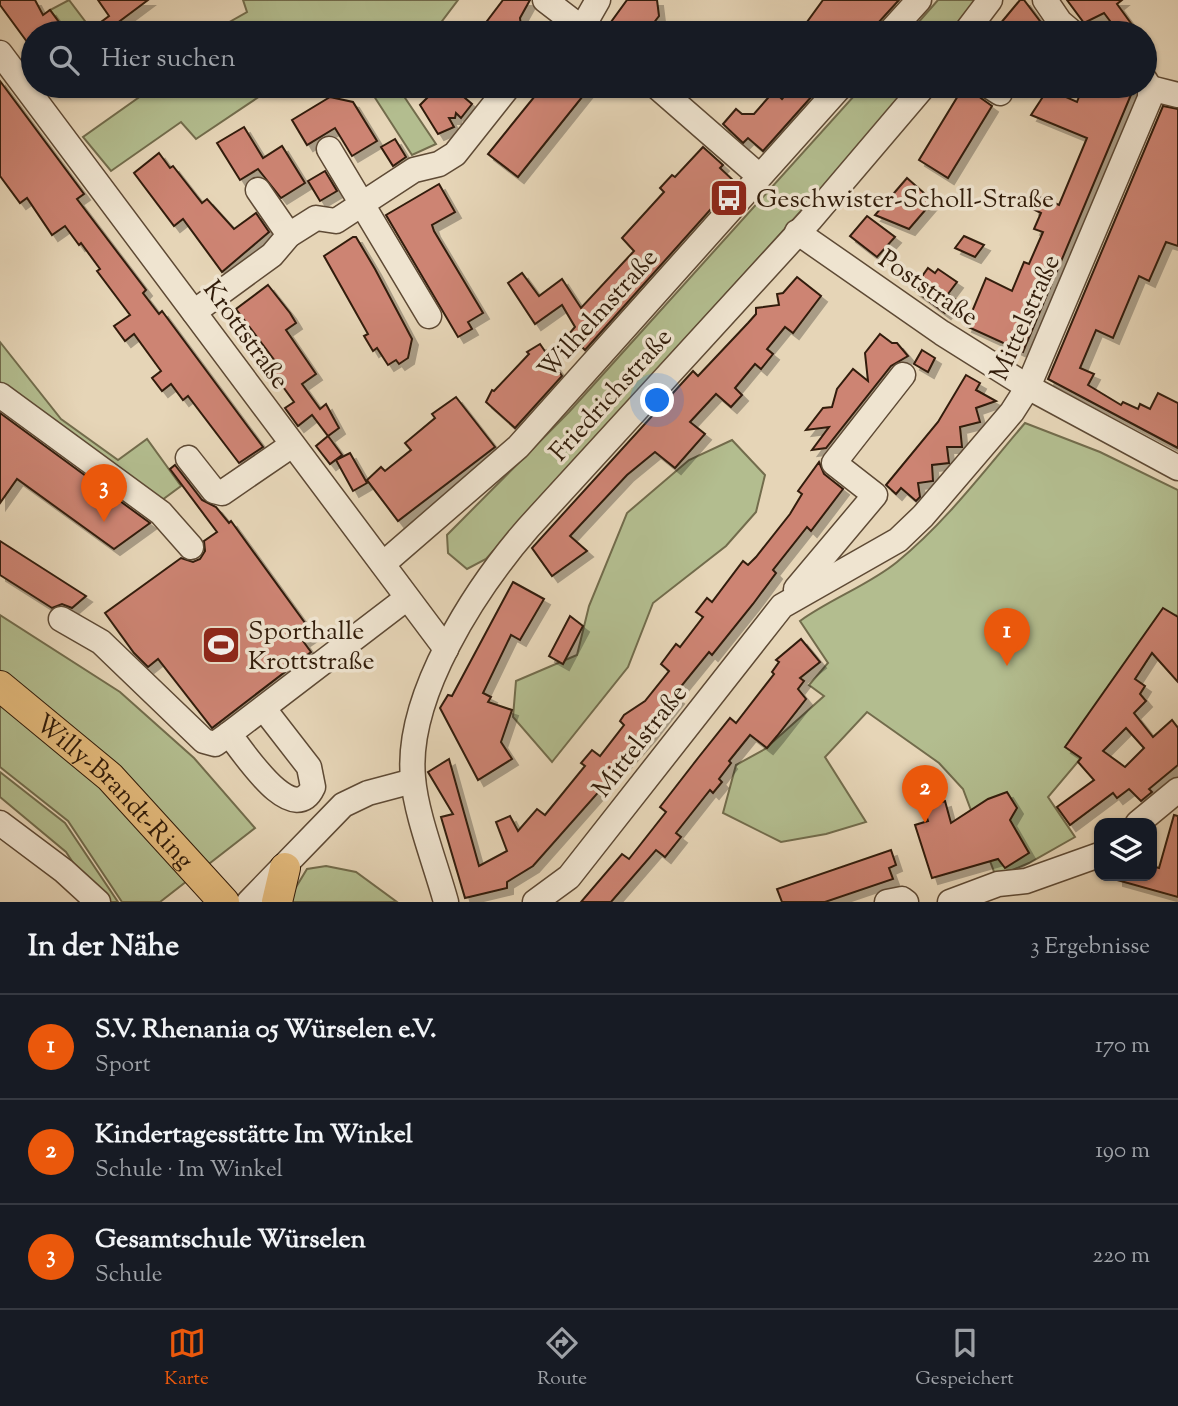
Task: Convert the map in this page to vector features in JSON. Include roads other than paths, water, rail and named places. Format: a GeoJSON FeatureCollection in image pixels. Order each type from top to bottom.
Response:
{"type":"FeatureCollection","features":[{"type":"Feature","properties":{"kind":"main road","name":"Willy-Brandt-Ring"},"geometry":{"type":"LineString","coordinates":[[0,686],[110,777],[224,902]]}},
{"type":"Feature","properties":{"kind":"main road"},"geometry":{"type":"LineString","coordinates":[[277,902],[285,868]]}},
{"type":"Feature","properties":{"kind":"street"},"geometry":{"type":"LineString","coordinates":[[561,16],[598,0]]}},
{"type":"Feature","properties":{"kind":"street"},"geometry":{"type":"LineString","coordinates":[[900,21],[919,0]]}},
{"type":"Feature","properties":{"kind":"street"},"geometry":{"type":"LineString","coordinates":[[974,21],[990,0]]}},
{"type":"Feature","properties":{"kind":"street"},"geometry":{"type":"LineString","coordinates":[[1045,0],[1059,21]]}},
{"type":"Feature","properties":{"kind":"street","name":"Krottstraße"},"geometry":{"type":"LineString","coordinates":[[0,53],[21,81]]}},
{"type":"Feature","properties":{"kind":"street"},"geometry":{"type":"LineString","coordinates":[[1157,87],[1178,94]]}},
{"type":"Feature","properties":{"kind":"street","name":"Krottstraße"},"geometry":{"type":"LineString","coordinates":[[34,98],[446,649]]}},
{"type":"Feature","properties":{"kind":"street"},"geometry":{"type":"LineString","coordinates":[[194,312],[272,255],[289,234],[316,218],[336,221],[414,170],[439,164],[455,154],[499,98]]}},
{"type":"Feature","properties":{"kind":"street"},"geometry":{"type":"LineString","coordinates":[[670,98],[758,176]]}},
{"type":"Feature","properties":{"kind":"street","name":"Wilhelmstraße"},"geometry":{"type":"LineString","coordinates":[[383,564],[518,447],[830,98]]}},
{"type":"Feature","properties":{"kind":"street","name":"Friedrichstraße"},"geometry":{"type":"LineString","coordinates":[[446,902],[413,781],[413,738],[446,649],[474,598],[503,557],[797,232],[914,98]]}},
{"type":"Feature","properties":{"kind":"street","name":"Mittelstraße"},"geometry":{"type":"LineString","coordinates":[[782,606],[898,540],[923,516],[1012,412],[1028,387],[1150,98]]}},
{"type":"Feature","properties":{"kind":"street"},"geometry":{"type":"LineString","coordinates":[[329,149],[429,316]]}},
{"type":"Feature","properties":{"kind":"street"},"geometry":{"type":"LineString","coordinates":[[258,190],[289,234]]}},
{"type":"Feature","properties":{"kind":"street","name":"Poststraße"},"geometry":{"type":"LineString","coordinates":[[797,232],[942,333],[1028,387],[1178,468]]}},
{"type":"Feature","properties":{"kind":"street","name":"Mittelstraße"},"geometry":{"type":"LineString","coordinates":[[535,902],[569,877],[782,606],[875,495],[834,463],[903,375]]}},
{"type":"Feature","properties":{"kind":"street"},"geometry":{"type":"LineString","coordinates":[[0,395],[162,513],[191,547]]}},
{"type":"Feature","properties":{"kind":"street"},"geometry":{"type":"LineString","coordinates":[[188,457],[214,491],[222,493],[292,445]]}},
{"type":"Feature","properties":{"kind":"street"},"geometry":{"type":"LineString","coordinates":[[61,619],[101,642],[204,741],[215,744],[407,598]]}},
{"type":"Feature","properties":{"kind":"street"},"geometry":{"type":"LineString","coordinates":[[229,734],[279,795],[293,800],[310,794],[313,787],[312,774],[264,709]]}},
{"type":"Feature","properties":{"kind":"street"},"geometry":{"type":"LineString","coordinates":[[249,902],[344,805],[368,793],[413,781]]}},
{"type":"Feature","properties":{"kind":"street"},"geometry":{"type":"LineString","coordinates":[[1144,818],[1178,790]]}},
{"type":"Feature","properties":{"kind":"street"},"geometry":{"type":"LineString","coordinates":[[0,823],[64,871],[97,902]]}},
{"type":"Feature","properties":{"kind":"street"},"geometry":{"type":"LineString","coordinates":[[950,902],[998,884],[1026,881],[1094,857]]}},
{"type":"Feature","properties":{"kind":"street"},"geometry":{"type":"LineString","coordinates":[[887,902],[902,899],[906,902]]}},
{"type":"Feature","properties":{"kind":"place","name":"Geschwister-Scholl-Straße"},"geometry":{"type":"Point","coordinates":[729,198]}},
{"type":"Feature","properties":{"kind":"place","name":"Gesamtschule Würselen"},"geometry":{"type":"Point","coordinates":[104,522]}},
{"type":"Feature","properties":{"kind":"place","name":"Sporthalle Krottstraße"},"geometry":{"type":"Point","coordinates":[221,645]}},
{"type":"Feature","properties":{"kind":"place","name":"S.V. Rhenania 05 Würselen e.V."},"geometry":{"type":"Point","coordinates":[1007,666]}},
{"type":"Feature","properties":{"kind":"place","name":"Kindertagesstätte Im Winkel"},"geometry":{"type":"Point","coordinates":[925,823]}}]}
